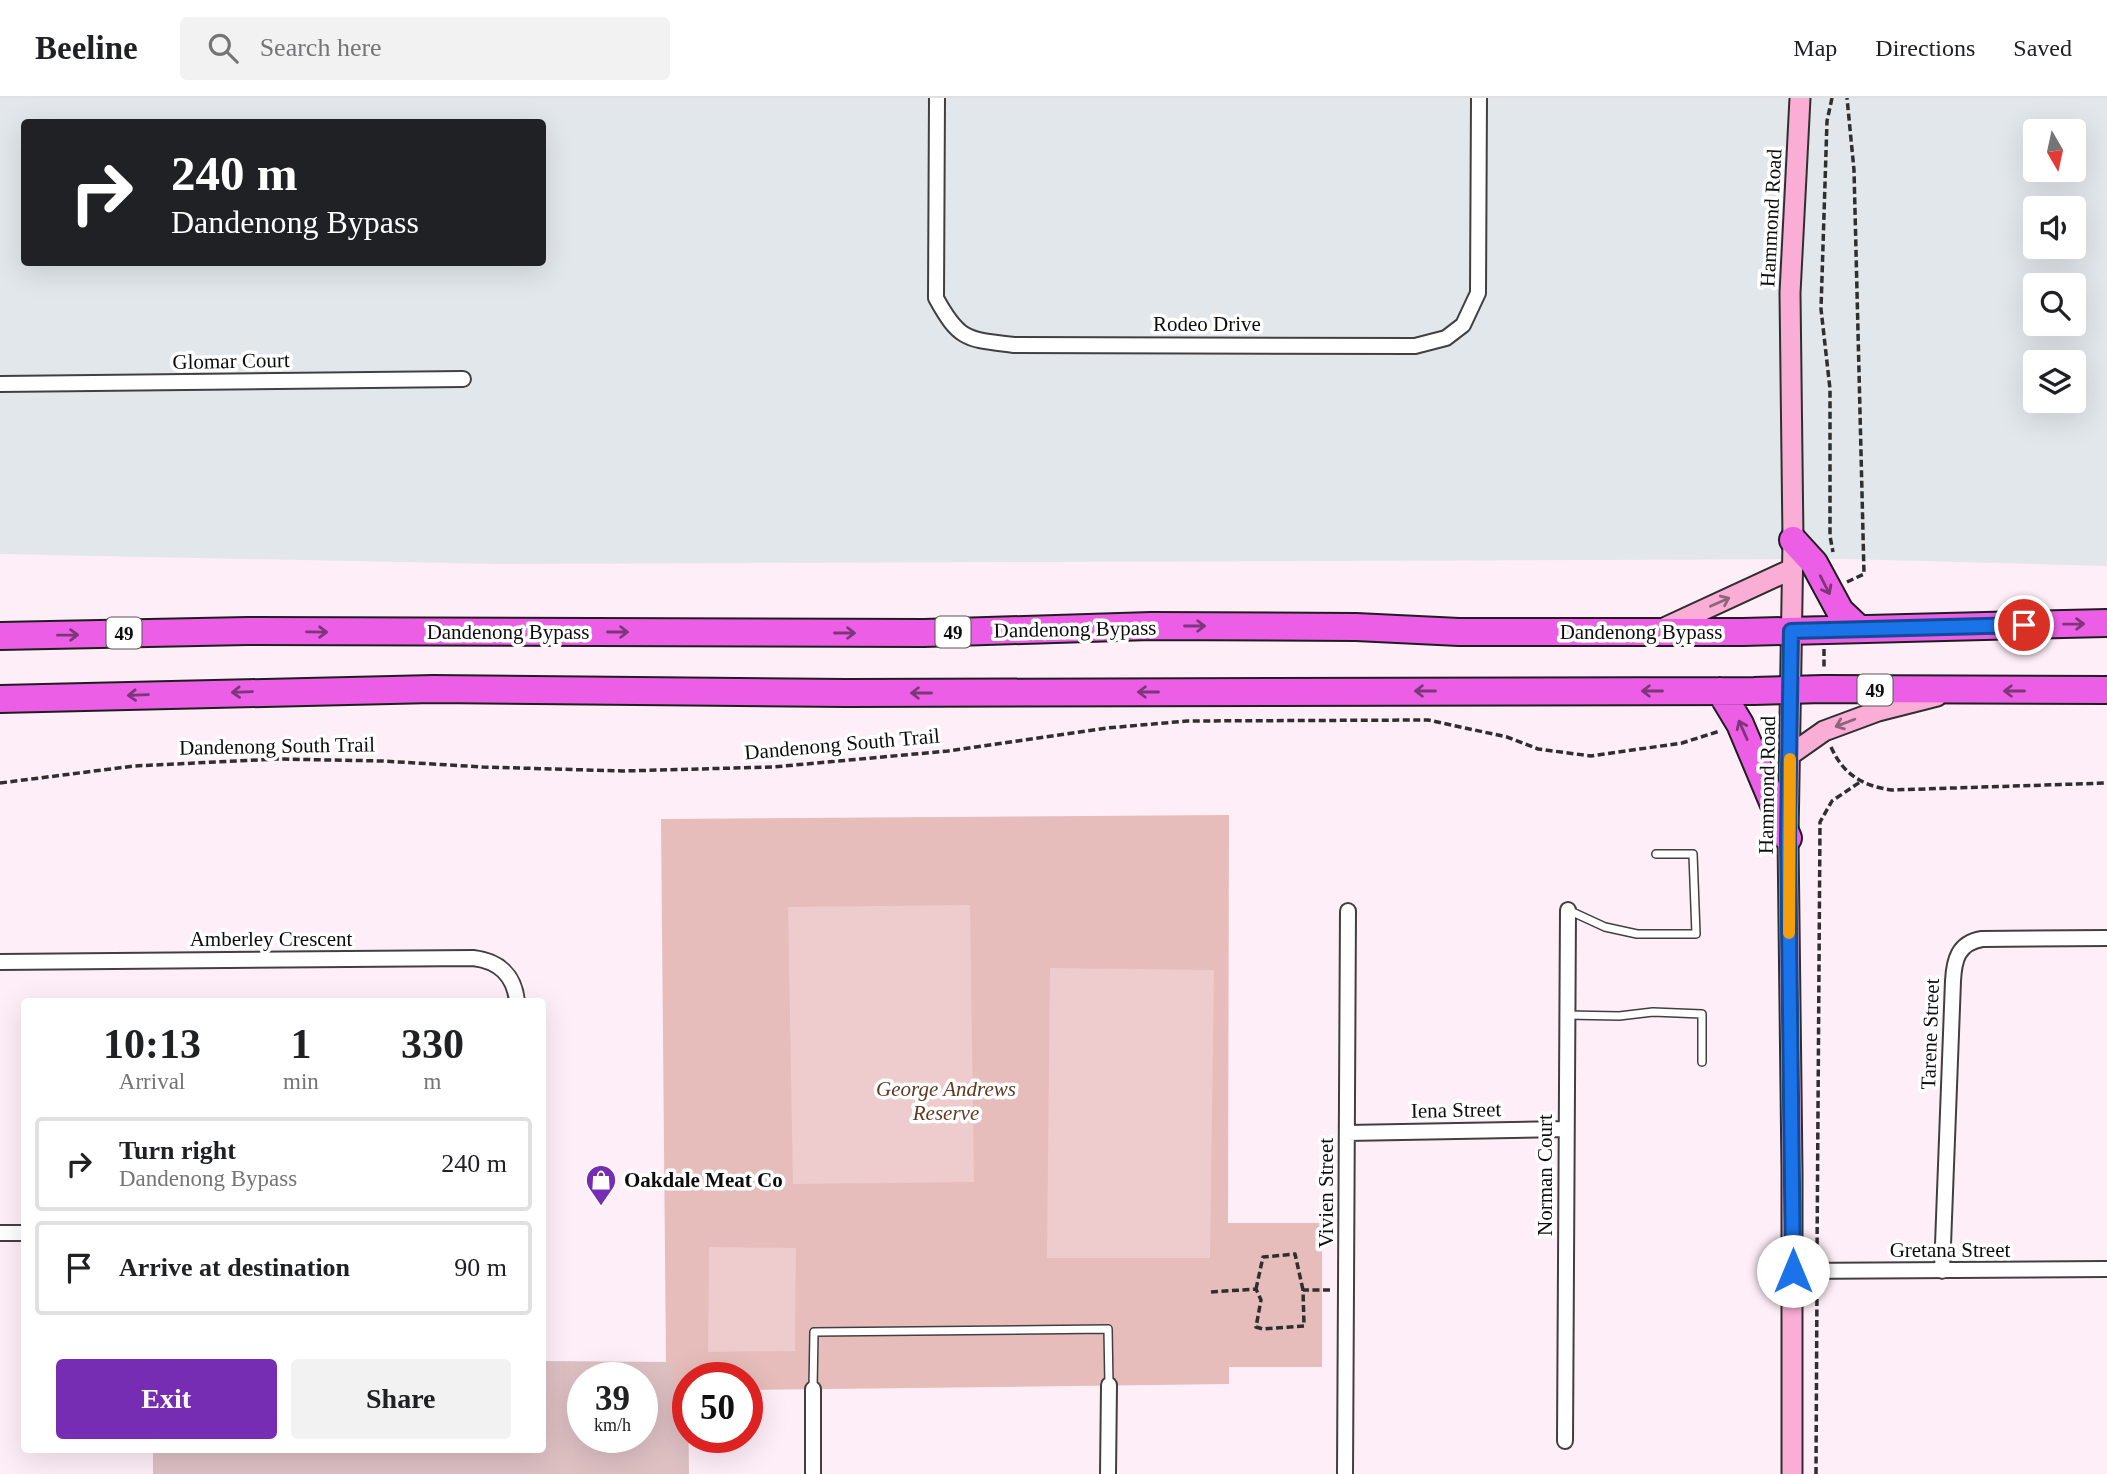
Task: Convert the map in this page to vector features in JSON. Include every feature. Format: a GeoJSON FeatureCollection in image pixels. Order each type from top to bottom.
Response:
{"type":"FeatureCollection","features":[{"type":"Feature","properties":{"kind":"highway"},"geometry":{"type":"LineString","coordinates":[[1793,540],[1814,563],[1840,611],[1859,629]]}},
{"type":"Feature","properties":{"kind":"highway","name":"Dandenong Bypass"},"geometry":{"type":"LineString","coordinates":[[0,636],[248,631],[924,633],[1152,626],[1356,627],[1460,632],[1791,631],[2107,623]]}},
{"type":"Feature","properties":{"kind":"highway","name":"49"},"geometry":{"type":"LineString","coordinates":[[0,699],[433,689],[846,693],[2107,690]]}},
{"type":"Feature","properties":{"kind":"highway"},"geometry":{"type":"LineString","coordinates":[[1720,691],[1740,724],[1788,838]]}},
{"type":"Feature","properties":{"kind":"main road","name":"Hammond Road"},"geometry":{"type":"LineString","coordinates":[[1792,1474],[1793,1271],[1788,838],[1793,540],[1790,293],[1800,98]]}},
{"type":"Feature","properties":{"kind":"main road"},"geometry":{"type":"LineString","coordinates":[[1658,631],[1792,569]]}},
{"type":"Feature","properties":{"kind":"main road"},"geometry":{"type":"LineString","coordinates":[[1790,755],[1825,731],[1850,721],[1958,691]]}},
{"type":"Feature","properties":{"kind":"street","name":"Rodeo Drive"},"geometry":{"type":"LineString","coordinates":[[937,98],[936,298],[949,322],[970,339],[1014,345],[1304,346],[1415,346],[1446,338],[1464,325],[1478,293],[1479,98]]}},
{"type":"Feature","properties":{"kind":"street","name":"Glomar Court"},"geometry":{"type":"LineString","coordinates":[[0,384],[463,379]]}},
{"type":"Feature","properties":{"kind":"street","name":"Norman Court"},"geometry":{"type":"LineString","coordinates":[[1565,1441],[1568,910]]}},
{"type":"Feature","properties":{"kind":"street","name":"Vivien Street"},"geometry":{"type":"LineString","coordinates":[[1345,1474],[1348,911]]}},
{"type":"Feature","properties":{"kind":"street","name":"Tarene Street"},"geometry":{"type":"LineString","coordinates":[[1942,1271],[1953,981],[1958,952],[1973,940],[1982,939],[2107,938]]}},
{"type":"Feature","properties":{"kind":"street","name":"Amberley Crescent"},"geometry":{"type":"LineString","coordinates":[[0,962],[473,958],[501,967],[512,981],[516,998]]}},
{"type":"Feature","properties":{"kind":"street","name":"Iena Street"},"geometry":{"type":"LineString","coordinates":[[1347,1133],[1566,1129]]}},
{"type":"Feature","properties":{"kind":"street"},"geometry":{"type":"LineString","coordinates":[[0,1233],[21,1233]]}},
{"type":"Feature","properties":{"kind":"street","name":"Gretana Street"},"geometry":{"type":"LineString","coordinates":[[1793,1271],[2107,1269]]}},
{"type":"Feature","properties":{"kind":"street"},"geometry":{"type":"LineString","coordinates":[[1108,1474],[1109,1385]]}},
{"type":"Feature","properties":{"kind":"street"},"geometry":{"type":"LineString","coordinates":[[813,1389],[813,1474]]}},
{"type":"Feature","properties":{"kind":"lane"},"geometry":{"type":"LineString","coordinates":[[1568,910],[1605,927],[1637,933],[1696,934],[1693,854],[1656,854]]}},
{"type":"Feature","properties":{"kind":"lane"},"geometry":{"type":"LineString","coordinates":[[1567,1015],[1619,1016],[1653,1012],[1702,1014],[1702,1062]]}},
{"type":"Feature","properties":{"kind":"lane"},"geometry":{"type":"LineString","coordinates":[[813,1389],[814,1332],[881,1331],[1108,1329],[1109,1385]]}},
{"type":"Feature","properties":{"kind":"path"},"geometry":{"type":"LineString","coordinates":[[1832,98],[1827,121],[1821,309],[1830,389],[1830,536],[1834,556]]}},
{"type":"Feature","properties":{"kind":"path"},"geometry":{"type":"LineString","coordinates":[[1840,575],[1844,584],[1864,574],[1854,170],[1847,98]]}},
{"type":"Feature","properties":{"kind":"path","name":"Dandenong South Trail"},"geometry":{"type":"LineString","coordinates":[[0,783],[134,766],[278,759],[611,771],[773,767],[948,751],[1151,723],[1220,720],[1428,720],[1507,737],[1538,749],[1591,756],[1682,743]]}},
{"type":"Feature","properties":{"kind":"path"},"geometry":{"type":"LineString","coordinates":[[1816,1474],[1820,822],[1832,801],[1860,782]]}},
{"type":"Feature","properties":{"kind":"path"},"geometry":{"type":"LineString","coordinates":[[1892,790],[2107,783]]}},
{"type":"Feature","properties":{"kind":"path"},"geometry":{"type":"LineString","coordinates":[[1295,1254],[1303,1290],[1304,1325],[1263,1329],[1256,1327],[1261,1300],[1256,1289],[1263,1257],[1295,1254]]}},
{"type":"Feature","properties":{"kind":"path"},"geometry":{"type":"LineString","coordinates":[[1211,1292],[1256,1289]]}},
{"type":"Feature","properties":{"kind":"path"},"geometry":{"type":"LineString","coordinates":[[1303,1290],[1347,1289]]}},
{"type":"Feature","properties":{"kind":"shaded area"},"geometry":{"type":"Polygon","coordinates":[[[0,98],[2107,98],[2107,566],[1846,559],[497,564],[0,554],[0,98]]]}},
{"type":"Feature","properties":{"kind":"shaded area"},"geometry":{"type":"Polygon","coordinates":[[[546,1361],[673,1362],[672,1453],[689,1453],[689,1474],[153,1474],[153,1453],[546,1453],[546,1361]]]}},
{"type":"Feature","properties":{"kind":"green space","name":"George Andrews Reserve"},"geometry":{"type":"Polygon","coordinates":[[[1229,815],[1228,1223],[1322,1223],[1322,1367],[1229,1367],[1229,1384],[763,1390],[763,1362],[666,1362],[661,819],[1229,815]]]}},
{"type":"Feature","properties":{"kind":"green space"},"geometry":{"type":"Polygon","coordinates":[[[970,905],[974,1182],[793,1184],[788,907],[970,905]]]}},
{"type":"Feature","properties":{"kind":"green space"},"geometry":{"type":"Polygon","coordinates":[[[1050,968],[1214,970],[1210,1258],[1047,1258],[1050,968]]]}},
{"type":"Feature","properties":{"kind":"green space"},"geometry":{"type":"Polygon","coordinates":[[[709,1247],[796,1248],[795,1351],[708,1352],[709,1247]]]}},
{"type":"Feature","properties":{"kind":"slow traffic"},"geometry":{"type":"LineString","coordinates":[[1789,933],[1790,759]]}},
{"type":"Feature","properties":{"kind":"place","name":"Oakdale Meat Co"},"geometry":{"type":"Point","coordinates":[601,1207]}},
{"type":"Feature","properties":{"kind":"route"},"geometry":{"type":"LineString","coordinates":[[1793,1271],[1788,838],[1791,631],[2024,625]]}}]}
